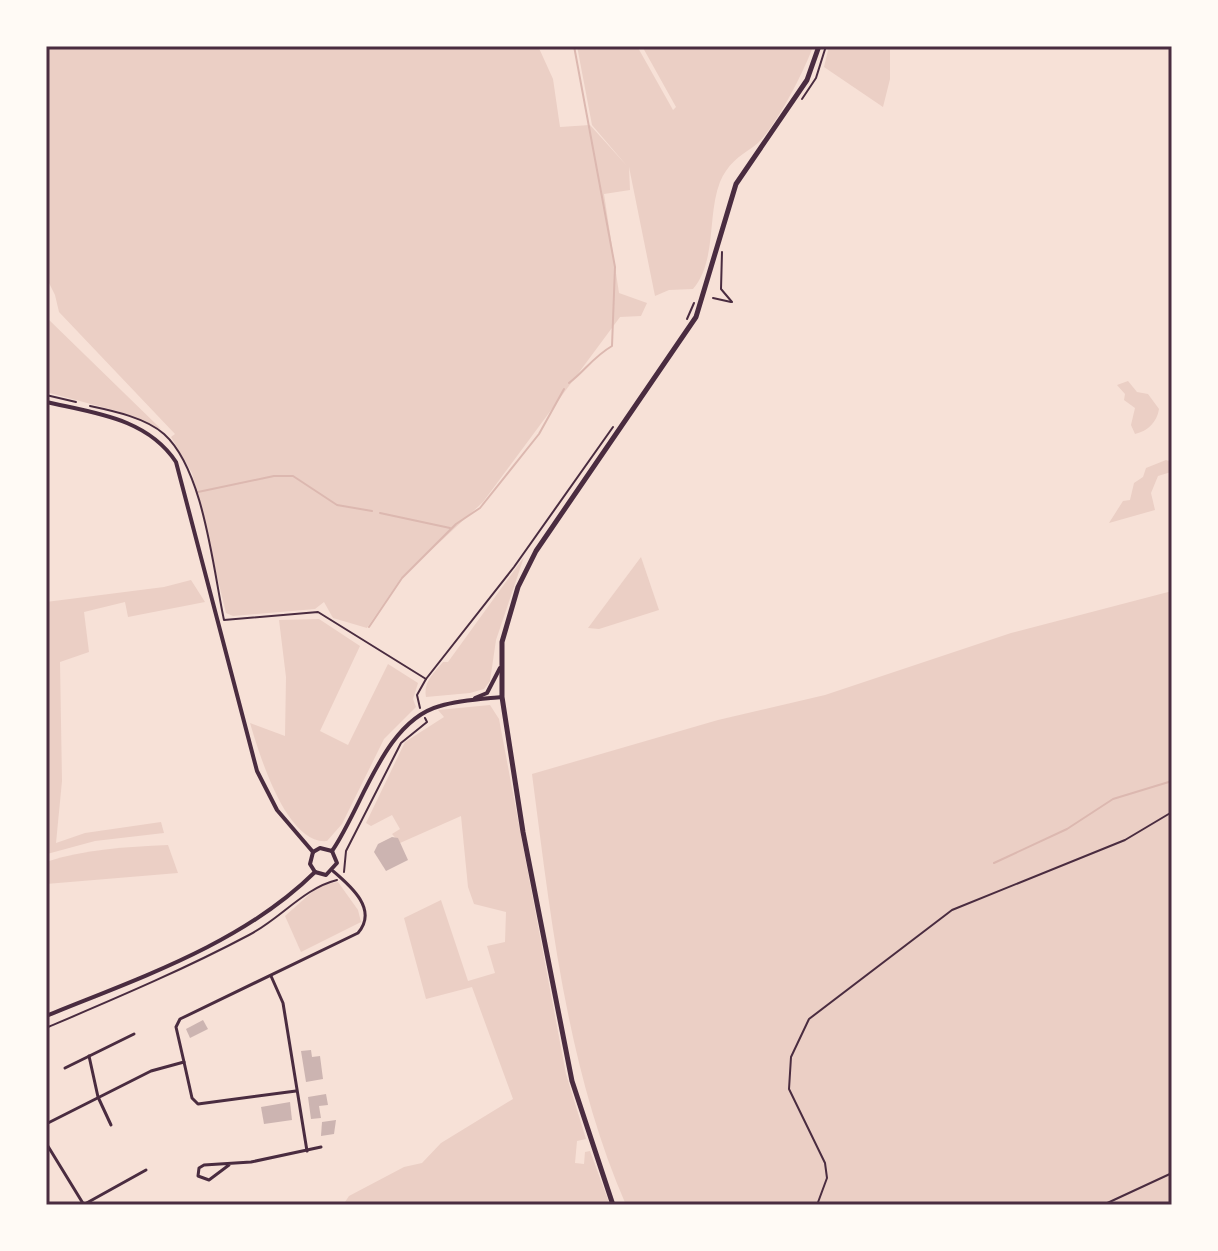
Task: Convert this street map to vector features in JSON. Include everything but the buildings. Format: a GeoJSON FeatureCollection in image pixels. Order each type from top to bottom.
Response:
{"type":"FeatureCollection","features":[{"type":"Feature","properties":{"kind":"main road"},"geometry":{"type":"LineString","coordinates":[[613,1205],[572,1081],[523,832],[502,697],[502,642],[526,568],[557,517],[696,317],[736,184],[807,80],[819,46]]}},
{"type":"Feature","properties":{"kind":"street"},"geometry":{"type":"LineString","coordinates":[[46,402],[136,427],[160,442],[176,462],[257,771],[277,810],[313,852]]}},
{"type":"Feature","properties":{"kind":"street"},"geometry":{"type":"LineString","coordinates":[[469,701],[487,693],[500,668]]}},
{"type":"Feature","properties":{"kind":"street"},"geometry":{"type":"LineString","coordinates":[[332,851],[355,815],[394,736],[405,725],[439,706],[502,697]]}},
{"type":"Feature","properties":{"kind":"street"},"geometry":{"type":"LineString","coordinates":[[325,848],[332,851],[337,863],[333,871],[322,875],[315,872],[309,860],[313,852],[325,848]]}},
{"type":"Feature","properties":{"kind":"street"},"geometry":{"type":"LineString","coordinates":[[296,1091],[201,1105],[192,1098],[176,1031],[180,1019],[362,930],[366,919],[365,907],[333,871]]}},
{"type":"Feature","properties":{"kind":"street"},"geometry":{"type":"LineString","coordinates":[[46,1016],[244,928],[292,894],[315,872]]}},
{"type":"Feature","properties":{"kind":"street"},"geometry":{"type":"LineString","coordinates":[[271,976],[283,1003],[307,1151]]}},
{"type":"Feature","properties":{"kind":"street"},"geometry":{"type":"LineString","coordinates":[[65,1068],[134,1034]]}},
{"type":"Feature","properties":{"kind":"street"},"geometry":{"type":"LineString","coordinates":[[89,1056],[98,1097],[111,1125]]}},
{"type":"Feature","properties":{"kind":"street"},"geometry":{"type":"LineString","coordinates":[[46,1124],[158,1068],[184,1062]]}},
{"type":"Feature","properties":{"kind":"street"},"geometry":{"type":"LineString","coordinates":[[46,1143],[84,1205],[146,1170]]}},
{"type":"Feature","properties":{"kind":"street"},"geometry":{"type":"LineString","coordinates":[[229,1165],[209,1180],[198,1176],[199,1168],[204,1165],[229,1165],[321,1147]]}},
{"type":"Feature","properties":{"kind":"path"},"geometry":{"type":"LineString","coordinates":[[800,101],[816,78],[826,46]]}},
{"type":"Feature","properties":{"kind":"path"},"geometry":{"type":"LineString","coordinates":[[713,298],[732,302],[721,289],[720,265],[724,243]]}},
{"type":"Feature","properties":{"kind":"path"},"geometry":{"type":"LineString","coordinates":[[687,319],[697,294]]}},
{"type":"Feature","properties":{"kind":"path"},"geometry":{"type":"LineString","coordinates":[[420,708],[417,695],[426,679],[514,567],[621,416]]}},
{"type":"Feature","properties":{"kind":"path"},"geometry":{"type":"LineString","coordinates":[[165,435],[189,472],[224,620],[318,612],[426,679]]}},
{"type":"Feature","properties":{"kind":"path"},"geometry":{"type":"LineString","coordinates":[[316,886],[340,877],[346,868],[346,851],[401,743],[427,722],[424,717]]}},
{"type":"Feature","properties":{"kind":"path"},"geometry":{"type":"LineString","coordinates":[[817,1205],[827,1178],[825,1163],[789,1089],[791,1057],[809,1019],[952,910],[1125,840],[1172,812]]}},
{"type":"Feature","properties":{"kind":"path"},"geometry":{"type":"LineString","coordinates":[[1103,1205],[1172,1173]]}},
{"type":"Feature","properties":{"kind":"shaded area"},"geometry":{"type":"Polygon","coordinates":[[[46,46],[538,46],[553,79],[560,127],[590,125],[627,166],[592,125],[577,46],[637,46],[673,110],[676,107],[642,46],[813,46],[778,116],[761,140],[734,162],[720,182],[706,265],[693,289],[669,290],[655,296],[629,167],[630,190],[604,194],[619,293],[647,303],[641,316],[620,317],[483,502],[401,578],[367,628],[333,618],[324,602],[315,609],[233,616],[226,613],[192,473],[171,437],[175,434],[59,312],[46,277],[46,46]]]}},
{"type":"Feature","properties":{"kind":"shaded area"},"geometry":{"type":"Polygon","coordinates":[[[829,46],[890,46],[890,79],[883,107],[824,67],[829,46]]]}},
{"type":"Feature","properties":{"kind":"shaded area"},"geometry":{"type":"Polygon","coordinates":[[[46,317],[161,429],[117,411],[46,392],[46,317]]]}},
{"type":"Feature","properties":{"kind":"shaded area"},"geometry":{"type":"Polygon","coordinates":[[[1128,381],[1137,392],[1148,394],[1159,409],[1151,425],[1135,434],[1131,425],[1135,408],[1124,400],[1125,394],[1117,385],[1128,381]]]}},
{"type":"Feature","properties":{"kind":"shaded area"},"geometry":{"type":"Polygon","coordinates":[[[1166,460],[1172,462],[1171,472],[1158,476],[1151,493],[1155,510],[1109,523],[1123,501],[1130,500],[1134,483],[1143,477],[1146,468],[1166,460]]]}},
{"type":"Feature","properties":{"kind":"shaded area"},"geometry":{"type":"Polygon","coordinates":[[[524,557],[496,640],[490,681],[484,689],[470,693],[426,697],[430,678],[443,662],[448,662],[524,557]]]}},
{"type":"Feature","properties":{"kind":"shaded area"},"geometry":{"type":"Polygon","coordinates":[[[641,557],[659,610],[599,629],[588,628],[641,557]]]}},
{"type":"Feature","properties":{"kind":"shaded area"},"geometry":{"type":"Polygon","coordinates":[[[191,580],[205,602],[128,617],[125,602],[84,612],[89,652],[60,662],[62,781],[56,843],[85,833],[161,822],[164,833],[95,841],[47,854],[46,602],[164,587],[191,580]]]}},
{"type":"Feature","properties":{"kind":"shaded area"},"geometry":{"type":"Polygon","coordinates":[[[1172,591],[1172,1205],[626,1205],[589,1101],[575,1047],[546,884],[532,774],[718,720],[825,695],[1011,633],[1172,591]]]}},
{"type":"Feature","properties":{"kind":"shaded area"},"geometry":{"type":"Polygon","coordinates":[[[319,619],[360,646],[320,731],[348,745],[388,664],[418,683],[413,699],[416,707],[384,739],[342,824],[327,841],[312,838],[287,813],[276,795],[250,723],[285,736],[286,677],[279,620],[319,619]]]}},
{"type":"Feature","properties":{"kind":"shaded area"},"geometry":{"type":"Polygon","coordinates":[[[490,705],[499,719],[566,1074],[586,1139],[577,1141],[575,1163],[584,1164],[585,1152],[590,1151],[610,1205],[343,1205],[349,1196],[404,1167],[422,1163],[441,1143],[513,1099],[472,987],[426,999],[404,918],[441,900],[468,981],[495,973],[487,946],[505,942],[506,912],[474,904],[468,887],[461,816],[400,843],[392,834],[400,829],[392,815],[371,826],[366,823],[405,742],[444,717],[438,710],[490,705]]]}},
{"type":"Feature","properties":{"kind":"shaded area"},"geometry":{"type":"Polygon","coordinates":[[[168,845],[178,873],[46,884],[46,862],[90,851],[168,845]]]}},
{"type":"Feature","properties":{"kind":"shaded area"},"geometry":{"type":"Polygon","coordinates":[[[338,882],[358,910],[361,922],[301,952],[285,916],[320,885],[338,882]]]}},
{"type":"Feature","properties":{"kind":"waterway"},"geometry":{"type":"LineString","coordinates":[[569,383],[612,346],[615,267],[574,46]]}},
{"type":"Feature","properties":{"kind":"waterway"},"geometry":{"type":"LineString","coordinates":[[369,627],[402,578],[456,524],[480,508],[539,434],[564,389]]}},
{"type":"Feature","properties":{"kind":"waterway"},"geometry":{"type":"LineString","coordinates":[[198,492],[274,476],[293,476],[337,505],[372,511]]}},
{"type":"Feature","properties":{"kind":"waterway"},"geometry":{"type":"LineString","coordinates":[[380,513],[450,528]]}},
{"type":"Feature","properties":{"kind":"waterway"},"geometry":{"type":"LineString","coordinates":[[994,863],[1067,829],[1113,799],[1172,781]]}}]}
